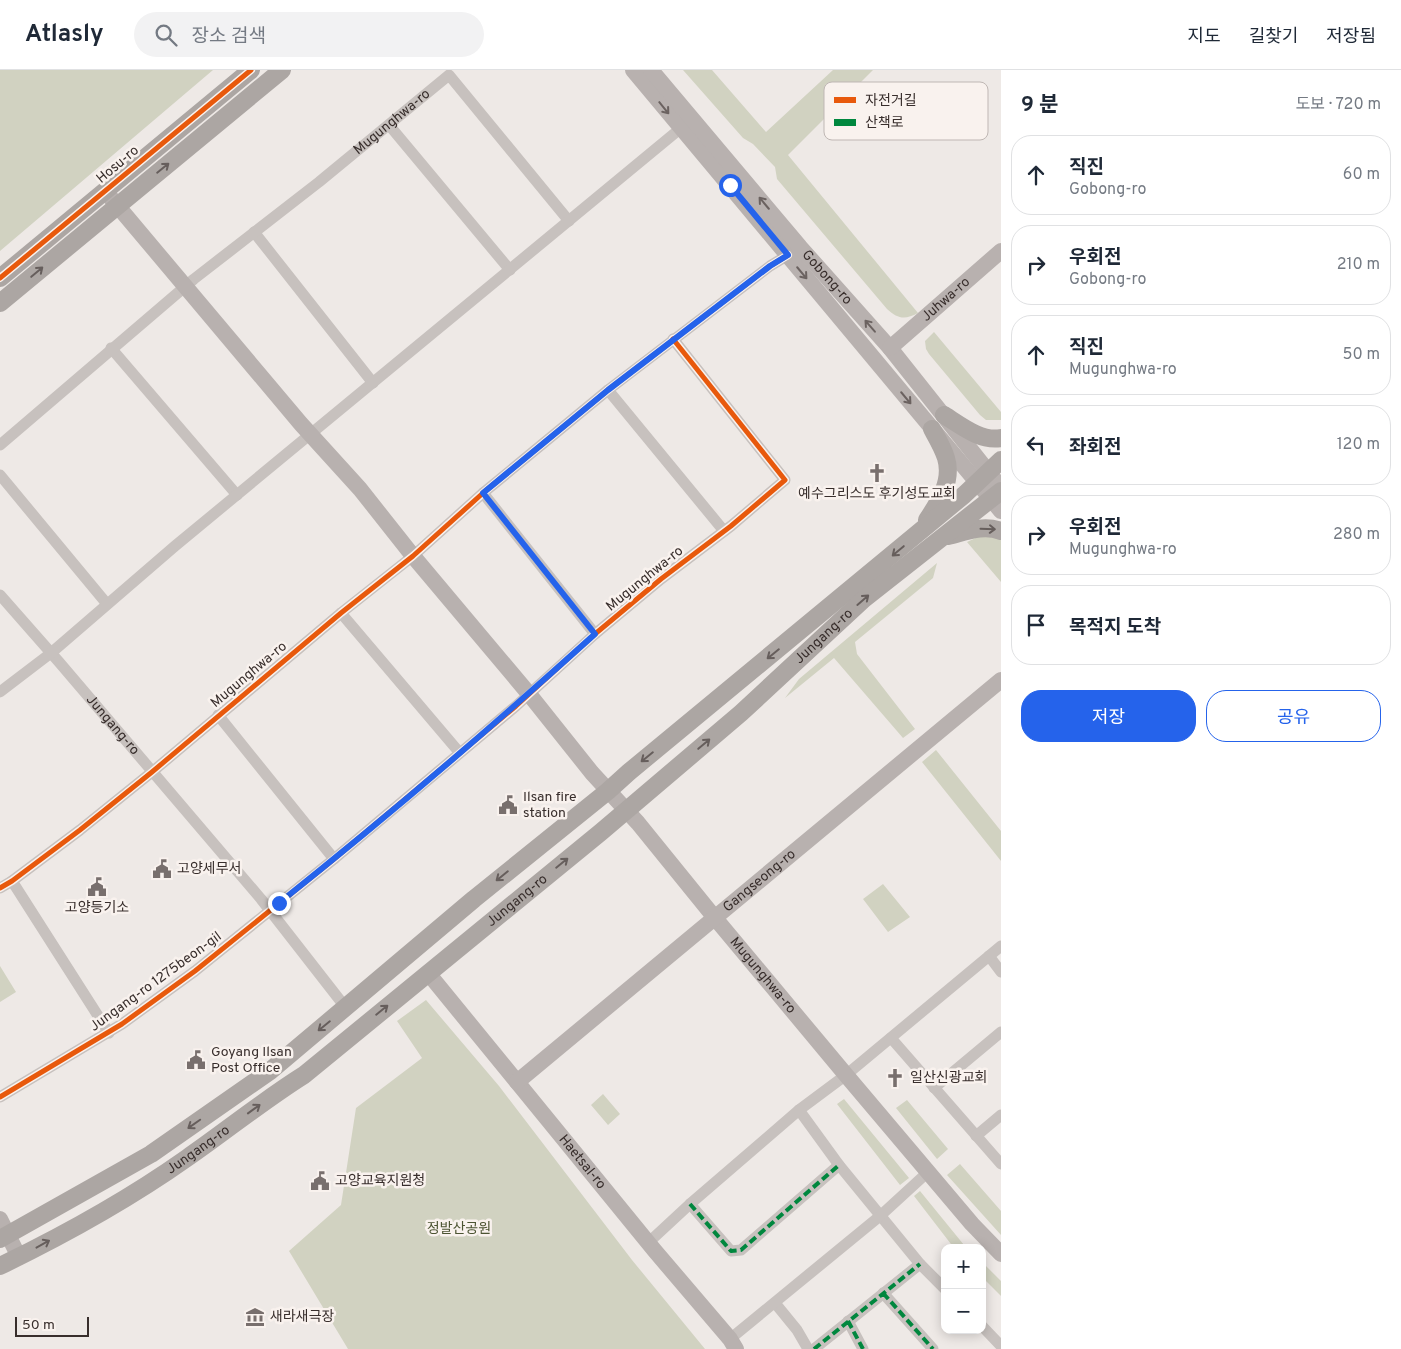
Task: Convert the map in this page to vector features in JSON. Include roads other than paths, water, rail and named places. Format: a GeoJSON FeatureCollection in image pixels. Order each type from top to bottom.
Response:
{"type":"FeatureCollection","features":[{"type":"Feature","properties":{"kind":"main road","name":"Hosu-ro"},"geometry":{"type":"LineString","coordinates":[[0,278],[251,70]]}},
{"type":"Feature","properties":{"kind":"main road"},"geometry":{"type":"LineString","coordinates":[[0,303],[282,70]]}},
{"type":"Feature","properties":{"kind":"main road","name":"Gobong-ro"},"geometry":{"type":"LineString","coordinates":[[633,70],[932,429],[983,478]]}},
{"type":"Feature","properties":{"kind":"main road","name":"Gobong-ro"},"geometry":{"type":"LineString","coordinates":[[651,70],[800,247],[890,348],[944,415],[983,478],[998,497]]}},
{"type":"Feature","properties":{"kind":"main road","name":"Mugunghwa-ro"},"geometry":{"type":"LineString","coordinates":[[105,191],[360,490],[608,791],[626,809],[846,1075],[972,1224],[1001,1254]]}},
{"type":"Feature","properties":{"kind":"main road","name":"Juhwa-ro"},"geometry":{"type":"LineString","coordinates":[[890,348],[1001,251]]}},
{"type":"Feature","properties":{"kind":"main road"},"geometry":{"type":"LineString","coordinates":[[944,415],[979,435],[995,439],[1001,438]]}},
{"type":"Feature","properties":{"kind":"main road"},"geometry":{"type":"LineString","coordinates":[[920,533],[944,490],[948,479],[947,458],[932,429]]}},
{"type":"Feature","properties":{"kind":"main road","name":"Jungang-ro"},"geometry":{"type":"LineString","coordinates":[[4,1237],[151,1154],[270,1071],[474,899],[608,791],[920,533],[1001,460]]}},
{"type":"Feature","properties":{"kind":"main road","name":"Jungang-ro"},"geometry":{"type":"LineString","coordinates":[[0,1266],[139,1189],[304,1075],[741,713],[864,599],[940,538],[998,497]]}},
{"type":"Feature","properties":{"kind":"main road"},"geometry":{"type":"LineString","coordinates":[[940,538],[975,529],[989,528],[1001,531]]}},
{"type":"Feature","properties":{"kind":"main road","name":"Gangseong-ro"},"geometry":{"type":"LineString","coordinates":[[518,1082],[1001,680]]}},
{"type":"Feature","properties":{"kind":"main road","name":"Haetsal-ro"},"geometry":{"type":"LineString","coordinates":[[428,973],[733,1344]]}},
{"type":"Feature","properties":{"kind":"main road"},"geometry":{"type":"LineString","coordinates":[[0,1219],[4,1237],[19,1257]]}},
{"type":"Feature","properties":{"kind":"street","name":"Mugunghwa-ro"},"geometry":{"type":"LineString","coordinates":[[0,445],[186,285],[319,182],[449,76],[569,221]]}},
{"type":"Feature","properties":{"kind":"street"},"geometry":{"type":"LineString","coordinates":[[389,125],[510,270]]}},
{"type":"Feature","properties":{"kind":"street"},"geometry":{"type":"LineString","coordinates":[[0,692],[51,653],[311,434],[681,128]]}},
{"type":"Feature","properties":{"kind":"street"},"geometry":{"type":"LineString","coordinates":[[254,232],[373,383]]}},
{"type":"Feature","properties":{"kind":"street","name":"Gobong-ro"},"geometry":{"type":"LineString","coordinates":[[545,442],[673,339],[770,266],[788,255]]}},
{"type":"Feature","properties":{"kind":"street","name":"Mugunghwa-ro"},"geometry":{"type":"LineString","coordinates":[[270,910],[334,859],[529,694],[595,634],[785,480],[673,339]]}},
{"type":"Feature","properties":{"kind":"street"},"geometry":{"type":"LineString","coordinates":[[111,348],[237,496]]}},
{"type":"Feature","properties":{"kind":"street"},"geometry":{"type":"LineString","coordinates":[[608,390],[724,530]]}},
{"type":"Feature","properties":{"kind":"street","name":"Mugunghwa-ro"},"geometry":{"type":"LineString","coordinates":[[152,772],[341,613],[413,556],[483,493],[545,442]]}},
{"type":"Feature","properties":{"kind":"street"},"geometry":{"type":"LineString","coordinates":[[0,475],[107,604]]}},
{"type":"Feature","properties":{"kind":"street"},"geometry":{"type":"LineString","coordinates":[[483,493],[595,634]]}},
{"type":"Feature","properties":{"kind":"street"},"geometry":{"type":"LineString","coordinates":[[0,595],[51,653]]}},
{"type":"Feature","properties":{"kind":"street"},"geometry":{"type":"LineString","coordinates":[[341,613],[459,752]]}},
{"type":"Feature","properties":{"kind":"street","name":"Jungang-ro"},"geometry":{"type":"LineString","coordinates":[[51,653],[270,910],[346,1008]]}},
{"type":"Feature","properties":{"kind":"street"},"geometry":{"type":"LineString","coordinates":[[218,715],[334,859]]}},
{"type":"Feature","properties":{"kind":"street"},"geometry":{"type":"LineString","coordinates":[[0,888],[80,830],[152,772]]}},
{"type":"Feature","properties":{"kind":"street"},"geometry":{"type":"LineString","coordinates":[[12,881],[109,1033]]}},
{"type":"Feature","properties":{"kind":"street","name":"Jungang-ro 1275beon-gil"},"geometry":{"type":"LineString","coordinates":[[0,1097],[109,1033],[195,971],[270,910]]}},
{"type":"Feature","properties":{"kind":"street"},"geometry":{"type":"LineString","coordinates":[[649,1242],[799,1110],[846,1075],[1001,946]]}},
{"type":"Feature","properties":{"kind":"street"},"geometry":{"type":"LineString","coordinates":[[989,956],[1001,972]]}},
{"type":"Feature","properties":{"kind":"street"},"geometry":{"type":"LineString","coordinates":[[934,1088],[1001,1032]]}},
{"type":"Feature","properties":{"kind":"street"},"geometry":{"type":"LineString","coordinates":[[891,1038],[1001,1164]]}},
{"type":"Feature","properties":{"kind":"street"},"geometry":{"type":"LineString","coordinates":[[799,1110],[839,1165],[880,1216],[920,1264],[941,1285]]}},
{"type":"Feature","properties":{"kind":"street"},"geometry":{"type":"LineString","coordinates":[[976,1136],[1001,1115]]}},
{"type":"Feature","properties":{"kind":"street"},"geometry":{"type":"LineString","coordinates":[[690,1204],[731,1251],[736,1252],[741,1250],[839,1165]]}},
{"type":"Feature","properties":{"kind":"street"},"geometry":{"type":"LineString","coordinates":[[733,1344],[775,1303],[880,1216],[928,1172]]}},
{"type":"Feature","properties":{"kind":"street"},"geometry":{"type":"LineString","coordinates":[[814,1349],[920,1264]]}},
{"type":"Feature","properties":{"kind":"street"},"geometry":{"type":"LineString","coordinates":[[883,1294],[933,1349]]}},
{"type":"Feature","properties":{"kind":"street"},"geometry":{"type":"LineString","coordinates":[[775,1303],[797,1330],[808,1349]]}},
{"type":"Feature","properties":{"kind":"street"},"geometry":{"type":"LineString","coordinates":[[848,1321],[863,1349]]}},
{"type":"Feature","properties":{"kind":"street"},"geometry":{"type":"LineString","coordinates":[[986,1330],[1001,1346]]}},
{"type":"Feature","properties":{"kind":"place","name":"예수그리스도 후기성도교회"},"geometry":{"type":"Point","coordinates":[877,473]}},
{"type":"Feature","properties":{"kind":"place","name":"Ilsan fire station"},"geometry":{"type":"Point","coordinates":[508,805]}},
{"type":"Feature","properties":{"kind":"place","name":"고양세무서"},"geometry":{"type":"Point","coordinates":[162,869]}},
{"type":"Feature","properties":{"kind":"place","name":"고양등기소"},"geometry":{"type":"Point","coordinates":[97,887]}},
{"type":"Feature","properties":{"kind":"place","name":"Goyang Ilsan Post Office"},"geometry":{"type":"Point","coordinates":[196,1060]}},
{"type":"Feature","properties":{"kind":"place","name":"일산신광교회"},"geometry":{"type":"Point","coordinates":[895,1078]}},
{"type":"Feature","properties":{"kind":"place","name":"고양교육지원청"},"geometry":{"type":"Point","coordinates":[320,1181]}},
{"type":"Feature","properties":{"kind":"place","name":"새라새극장"},"geometry":{"type":"Point","coordinates":[255,1317]}},
{"type":"Feature","properties":{"kind":"park label","name":"정발산공원"},"geometry":{"type":"Point","coordinates":[459,1229]}}]}
